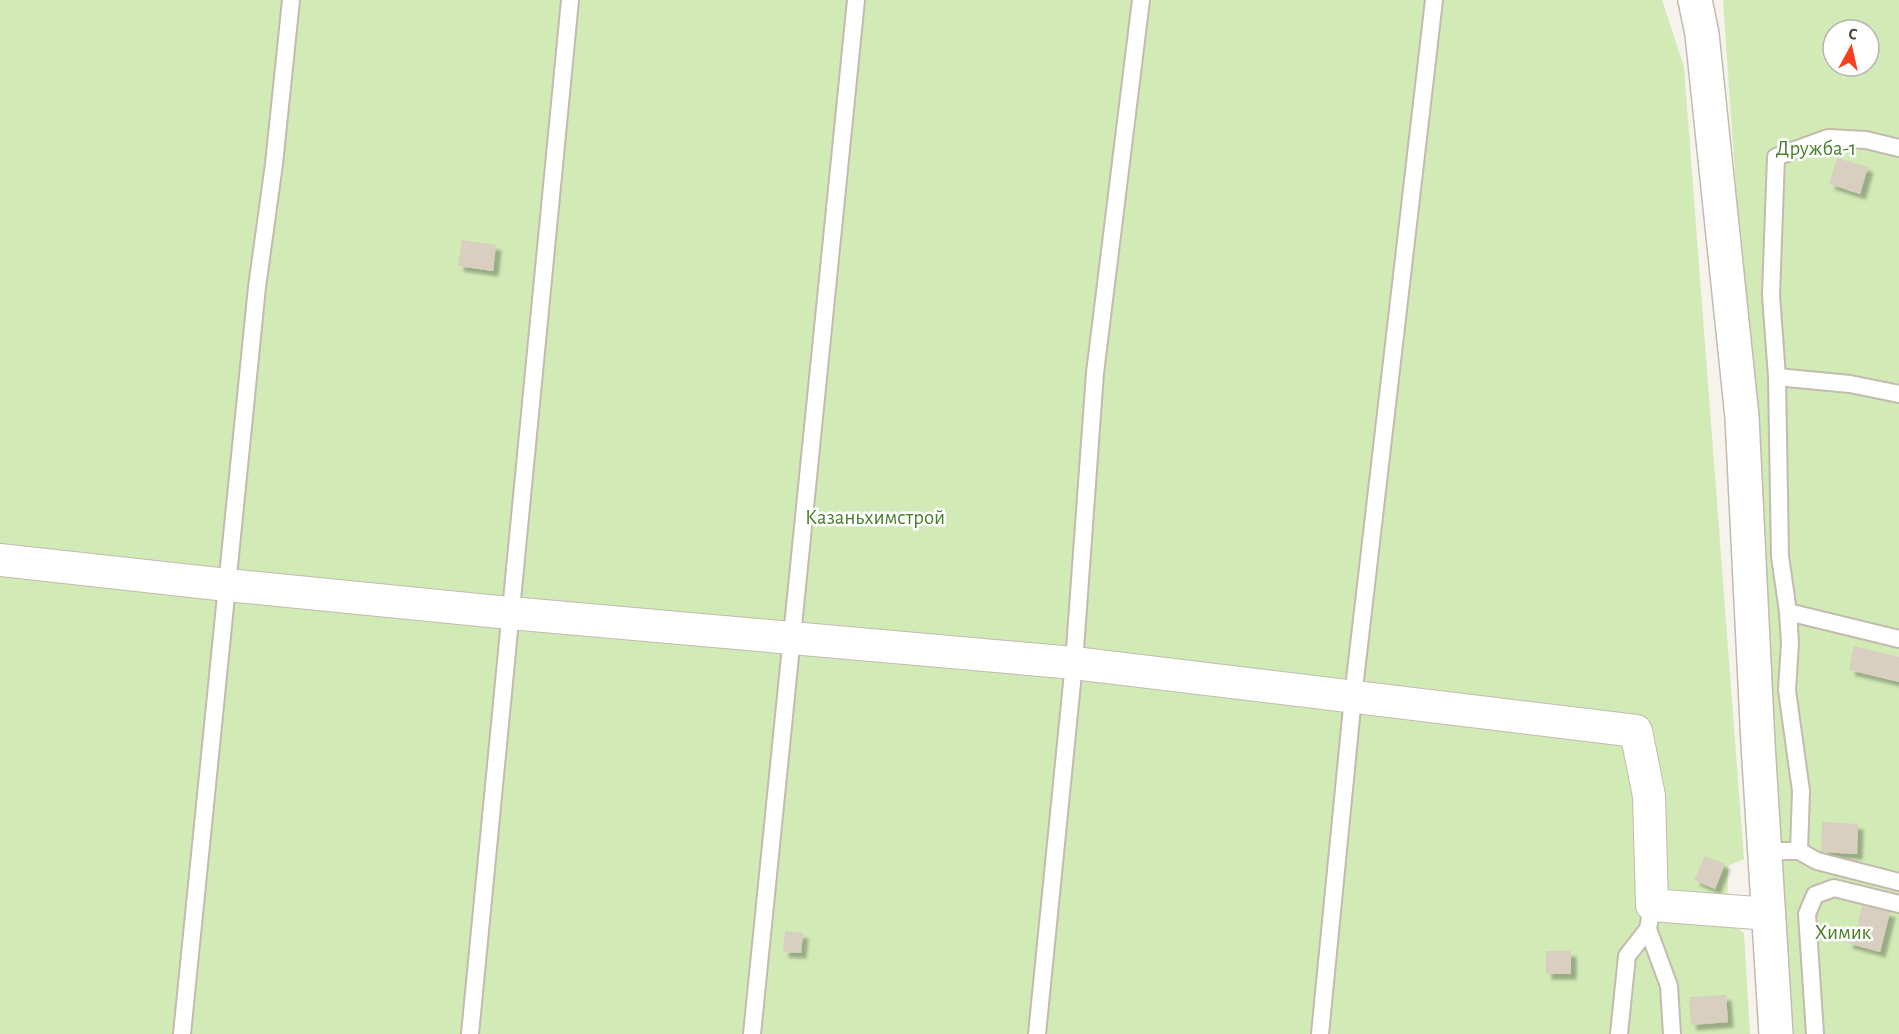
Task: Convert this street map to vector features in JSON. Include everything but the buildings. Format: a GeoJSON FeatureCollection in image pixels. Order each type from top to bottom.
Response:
{"type":"FeatureCollection","features":[{"type":"Feature","properties":{"kind":"street"},"geometry":{"type":"LineString","coordinates":[[1695,0],[1702,34],[1742,417],[1776,1034]]}},
{"type":"Feature","properties":{"kind":"street"},"geometry":{"type":"LineString","coordinates":[[0,560],[510,613],[1074,663],[1636,731],[1649,796],[1650,917],[1769,914]]}},
{"type":"Feature","properties":{"kind":"lane"},"geometry":{"type":"LineString","coordinates":[[182,1034],[257,286],[274,164],[291,0]]}},
{"type":"Feature","properties":{"kind":"lane"},"geometry":{"type":"LineString","coordinates":[[470,1034],[570,0]]}},
{"type":"Feature","properties":{"kind":"lane"},"geometry":{"type":"LineString","coordinates":[[752,1034],[856,0]]}},
{"type":"Feature","properties":{"kind":"lane"},"geometry":{"type":"LineString","coordinates":[[1037,1034],[1074,663],[1095,373],[1141,0]]}},
{"type":"Feature","properties":{"kind":"lane"},"geometry":{"type":"LineString","coordinates":[[1320,1034],[1353,697],[1434,0]]}},
{"type":"Feature","properties":{"kind":"lane"},"geometry":{"type":"LineString","coordinates":[[1798,851],[1801,791],[1786,690],[1790,643],[1780,556],[1776,377],[1771,295],[1776,157],[1828,138],[1866,140],[1899,148]]}},
{"type":"Feature","properties":{"kind":"lane"},"geometry":{"type":"LineString","coordinates":[[1776,377],[1850,384],[1899,394]]}},
{"type":"Feature","properties":{"kind":"lane"},"geometry":{"type":"LineString","coordinates":[[1788,612],[1899,639]]}},
{"type":"Feature","properties":{"kind":"lane"},"geometry":{"type":"LineString","coordinates":[[1765,851],[1798,851],[1817,861],[1899,882]]}},
{"type":"Feature","properties":{"kind":"lane"},"geometry":{"type":"LineString","coordinates":[[1815,1034],[1807,914],[1815,895],[1834,888],[1899,904]]}},
{"type":"Feature","properties":{"kind":"lane"},"geometry":{"type":"LineString","coordinates":[[1619,1034],[1627,956],[1650,917]]}},
{"type":"Feature","properties":{"kind":"lane"},"geometry":{"type":"LineString","coordinates":[[1650,917],[1669,986],[1672,1034]]}},
{"type":"Feature","properties":{"kind":"green space","name":"Казаньхимстрой"},"geometry":{"type":"Polygon","coordinates":[[[0,0],[1662,0],[1684,67],[1744,859],[1728,866],[1727,921],[1744,933],[1750,1034],[0,1034],[0,0]]]}},
{"type":"Feature","properties":{"kind":"green space","name":"Дружба-1"},"geometry":{"type":"Polygon","coordinates":[[[1723,0],[1899,0],[1899,1034],[1794,1034],[1723,0]]]}},
{"type":"Feature","properties":{"kind":"park label","name":"Химик"},"geometry":{"type":"Point","coordinates":[1843,932]}}]}
